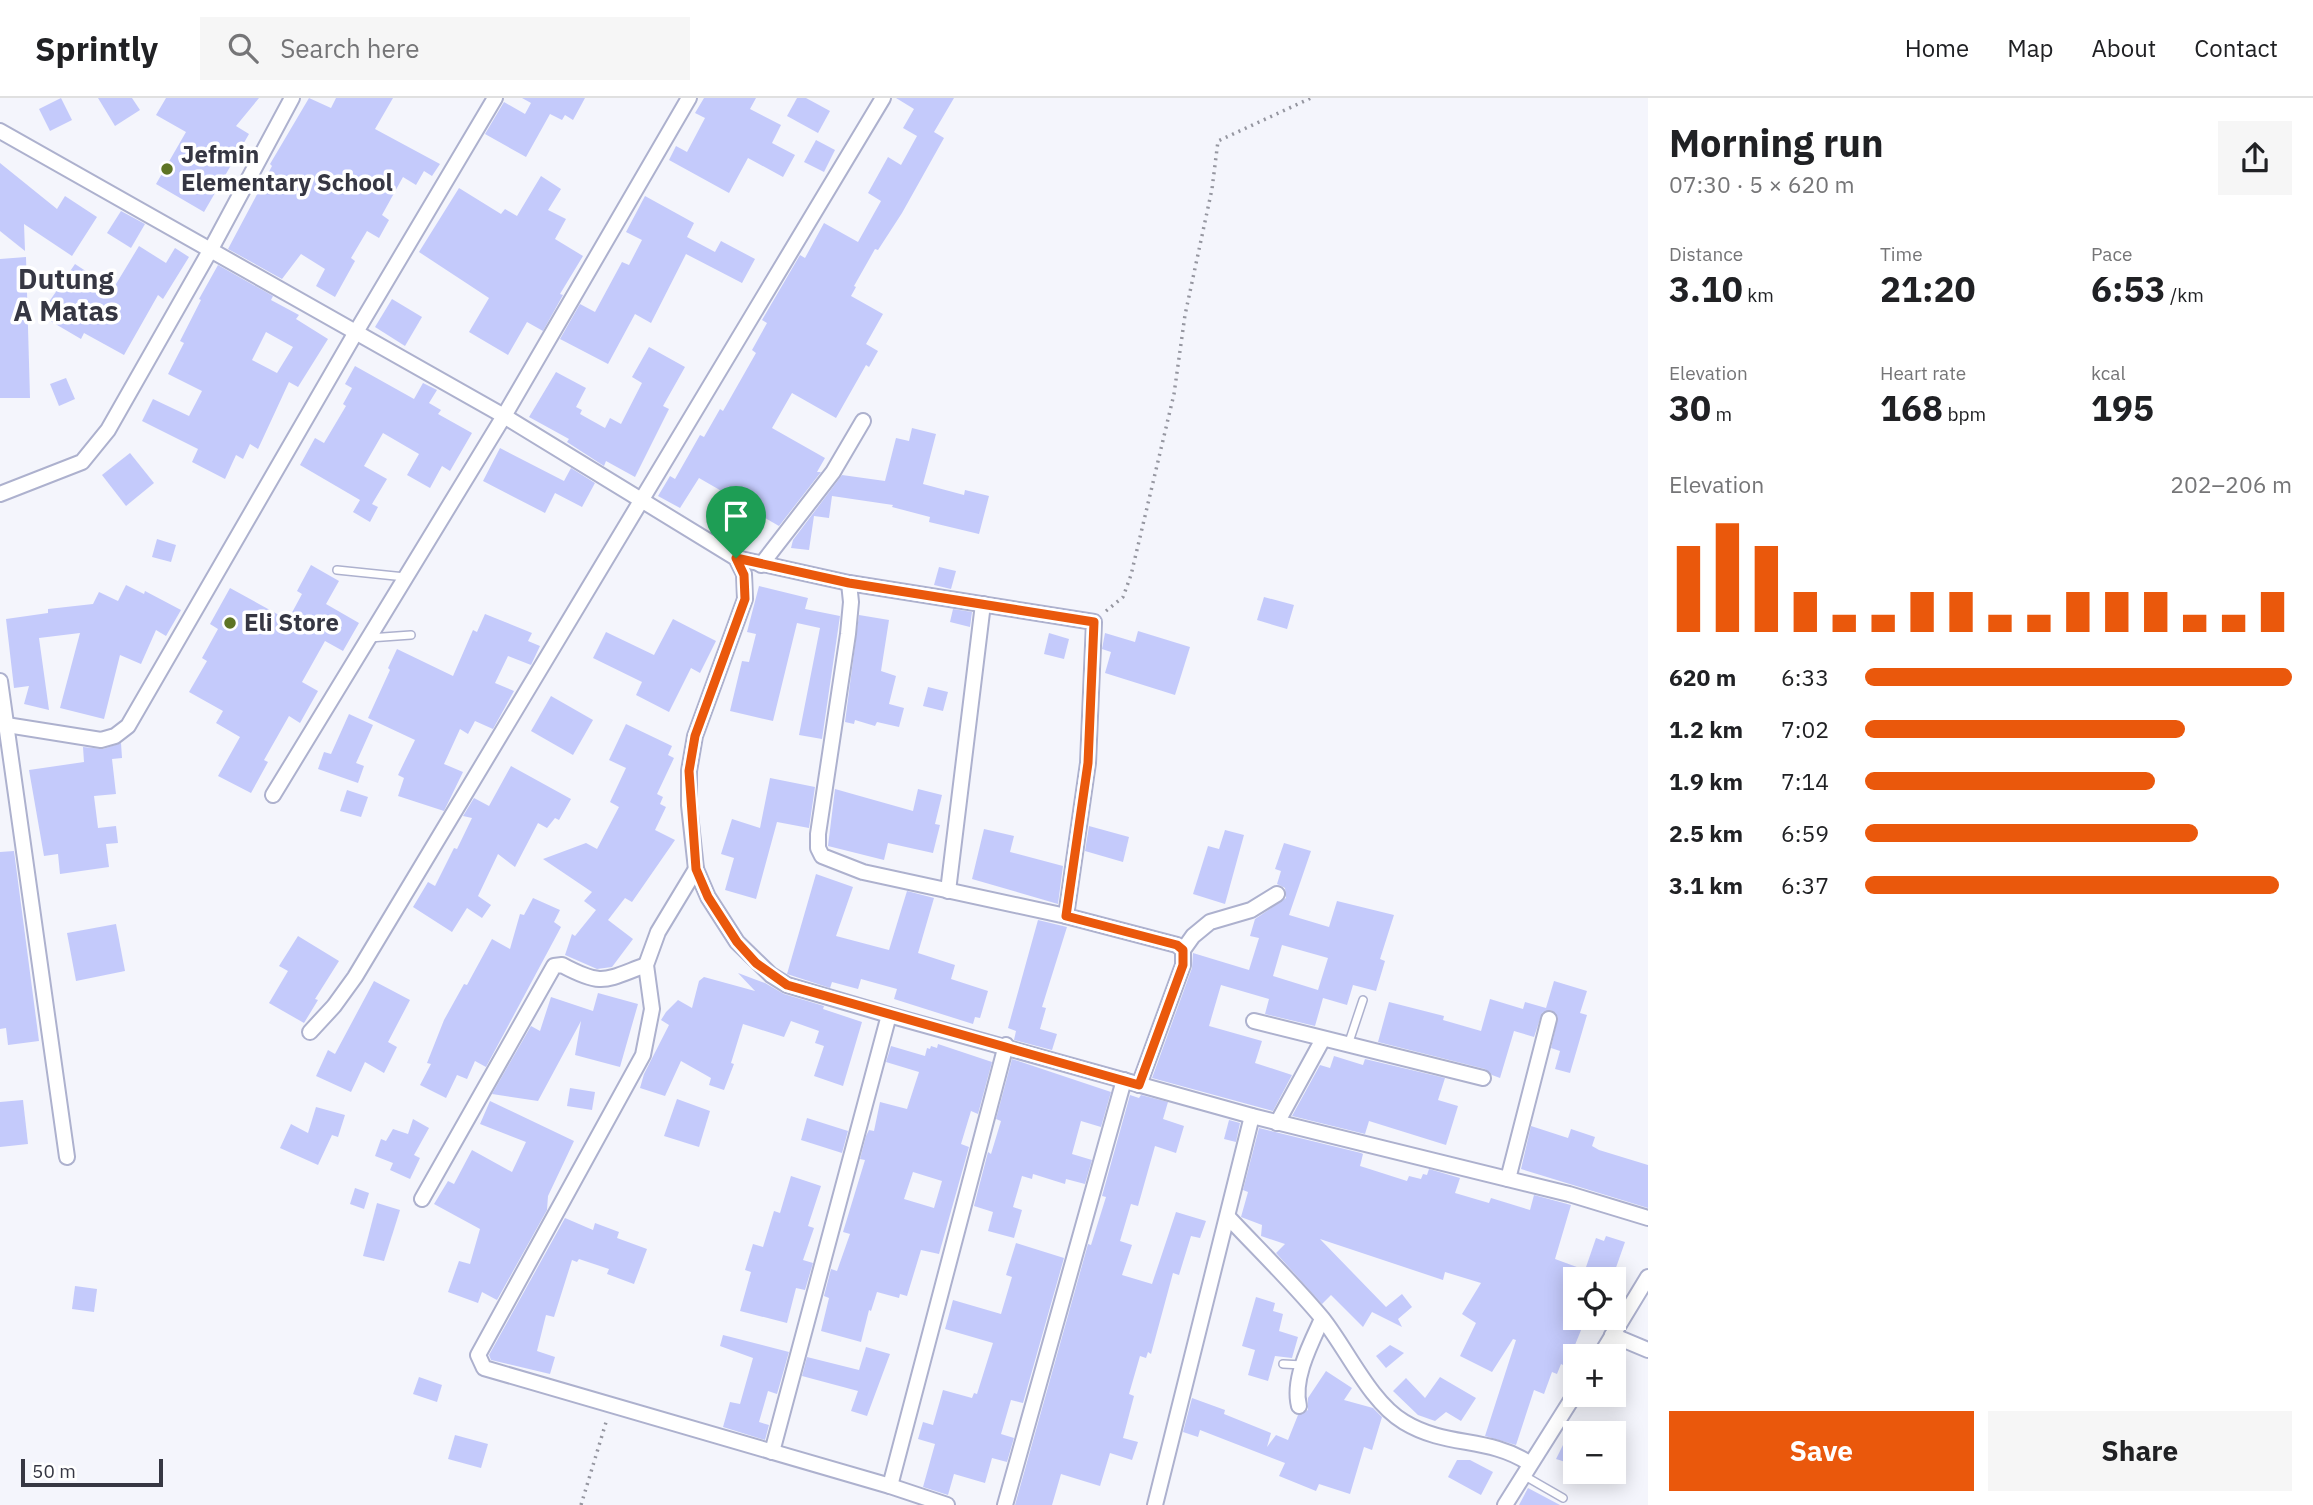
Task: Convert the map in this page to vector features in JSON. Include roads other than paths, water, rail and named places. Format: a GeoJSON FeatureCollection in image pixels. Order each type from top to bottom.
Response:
{"type":"FeatureCollection","features":[{"type":"Feature","properties":{"kind":"street"},"geometry":{"type":"LineString","coordinates":[[0,494],[82,462],[107,429],[211,248],[292,98]]}},
{"type":"Feature","properties":{"kind":"street"},"geometry":{"type":"LineString","coordinates":[[2,724],[101,740],[115,736],[128,726],[495,98]]}},
{"type":"Feature","properties":{"kind":"street"},"geometry":{"type":"LineString","coordinates":[[272,795],[504,416],[689,98]]}},
{"type":"Feature","properties":{"kind":"street"},"geometry":{"type":"LineString","coordinates":[[310,1032],[334,1006],[355,977],[883,98]]}},
{"type":"Feature","properties":{"kind":"street"},"geometry":{"type":"LineString","coordinates":[[0,131],[504,416],[736,558],[849,583],[1094,622],[1088,763],[1066,916]]}},
{"type":"Feature","properties":{"kind":"street"},"geometry":{"type":"LineString","coordinates":[[761,565],[833,472],[863,421]]}},
{"type":"Feature","properties":{"kind":"street"},"geometry":{"type":"LineString","coordinates":[[736,558],[744,575],[745,599],[695,736],[689,771],[696,869],[708,897],[737,942],[771,975],[787,985],[1006,1045],[1139,1085],[1277,1123],[1508,1179],[1648,1218]]}},
{"type":"Feature","properties":{"kind":"street"},"geometry":{"type":"LineString","coordinates":[[849,583],[851,602],[848,634],[818,848],[822,856],[863,872],[1066,916],[1177,945],[1183,950]]}},
{"type":"Feature","properties":{"kind":"street"},"geometry":{"type":"LineString","coordinates":[[948,891],[982,604]]}},
{"type":"Feature","properties":{"kind":"street"},"geometry":{"type":"LineString","coordinates":[[0,681],[2,724],[67,1157]]}},
{"type":"Feature","properties":{"kind":"street"},"geometry":{"type":"LineString","coordinates":[[696,869],[658,932],[646,965],[652,1009],[643,1055],[478,1355],[484,1368],[947,1505]]}},
{"type":"Feature","properties":{"kind":"street"},"geometry":{"type":"LineString","coordinates":[[1139,1085],[1183,965],[1183,950],[1193,936],[1210,922],[1251,910],[1277,894]]}},
{"type":"Feature","properties":{"kind":"street"},"geometry":{"type":"LineString","coordinates":[[422,1199],[554,966],[562,964],[594,981],[605,980],[646,965]]}},
{"type":"Feature","properties":{"kind":"street"},"geometry":{"type":"LineString","coordinates":[[772,1452],[888,1014]]}},
{"type":"Feature","properties":{"kind":"street"},"geometry":{"type":"LineString","coordinates":[[1508,1179],[1549,1019]]}},
{"type":"Feature","properties":{"kind":"street"},"geometry":{"type":"LineString","coordinates":[[1254,1021],[1483,1078]]}},
{"type":"Feature","properties":{"kind":"street"},"geometry":{"type":"LineString","coordinates":[[1277,1123],[1323,1039]]}},
{"type":"Feature","properties":{"kind":"street"},"geometry":{"type":"LineString","coordinates":[[890,1486],[1006,1045]]}},
{"type":"Feature","properties":{"kind":"street"},"geometry":{"type":"LineString","coordinates":[[1005,1505],[1124,1080]]}},
{"type":"Feature","properties":{"kind":"street"},"geometry":{"type":"LineString","coordinates":[[1155,1505],[1252,1116]]}},
{"type":"Feature","properties":{"kind":"street"},"geometry":{"type":"LineString","coordinates":[[1227,1217],[1322,1319],[1388,1410],[1429,1435],[1496,1446],[1510,1451],[1526,1469]]}},
{"type":"Feature","properties":{"kind":"street"},"geometry":{"type":"LineString","coordinates":[[1607,1344],[1648,1277]]}},
{"type":"Feature","properties":{"kind":"street"},"geometry":{"type":"LineString","coordinates":[[1299,1406],[1297,1395],[1304,1365],[1322,1319]]}},
{"type":"Feature","properties":{"kind":"street"},"geometry":{"type":"LineString","coordinates":[[1612,1335],[1648,1350]]}},
{"type":"Feature","properties":{"kind":"street"},"geometry":{"type":"LineString","coordinates":[[1505,1505],[1567,1407]]}},
{"type":"Feature","properties":{"kind":"lane"},"geometry":{"type":"LineString","coordinates":[[337,570],[405,577]]}},
{"type":"Feature","properties":{"kind":"lane"},"geometry":{"type":"LineString","coordinates":[[369,638],[411,635]]}},
{"type":"Feature","properties":{"kind":"lane"},"geometry":{"type":"LineString","coordinates":[[1348,1045],[1363,1000]]}},
{"type":"Feature","properties":{"kind":"lane"},"geometry":{"type":"LineString","coordinates":[[1283,1364],[1304,1365]]}},
{"type":"Feature","properties":{"kind":"lane"},"geometry":{"type":"LineString","coordinates":[[1526,1469],[1563,1498]]}},
{"type":"Feature","properties":{"kind":"place","name":"Jefmin Elementary School"},"geometry":{"type":"Point","coordinates":[167,169]}},
{"type":"Feature","properties":{"kind":"place","name":"Eli Store"},"geometry":{"type":"Point","coordinates":[230,623]}},
{"type":"Feature","properties":{"kind":"district","name":"Dutung A Matas"},"geometry":{"type":"Point","coordinates":[66,295]}}]}
